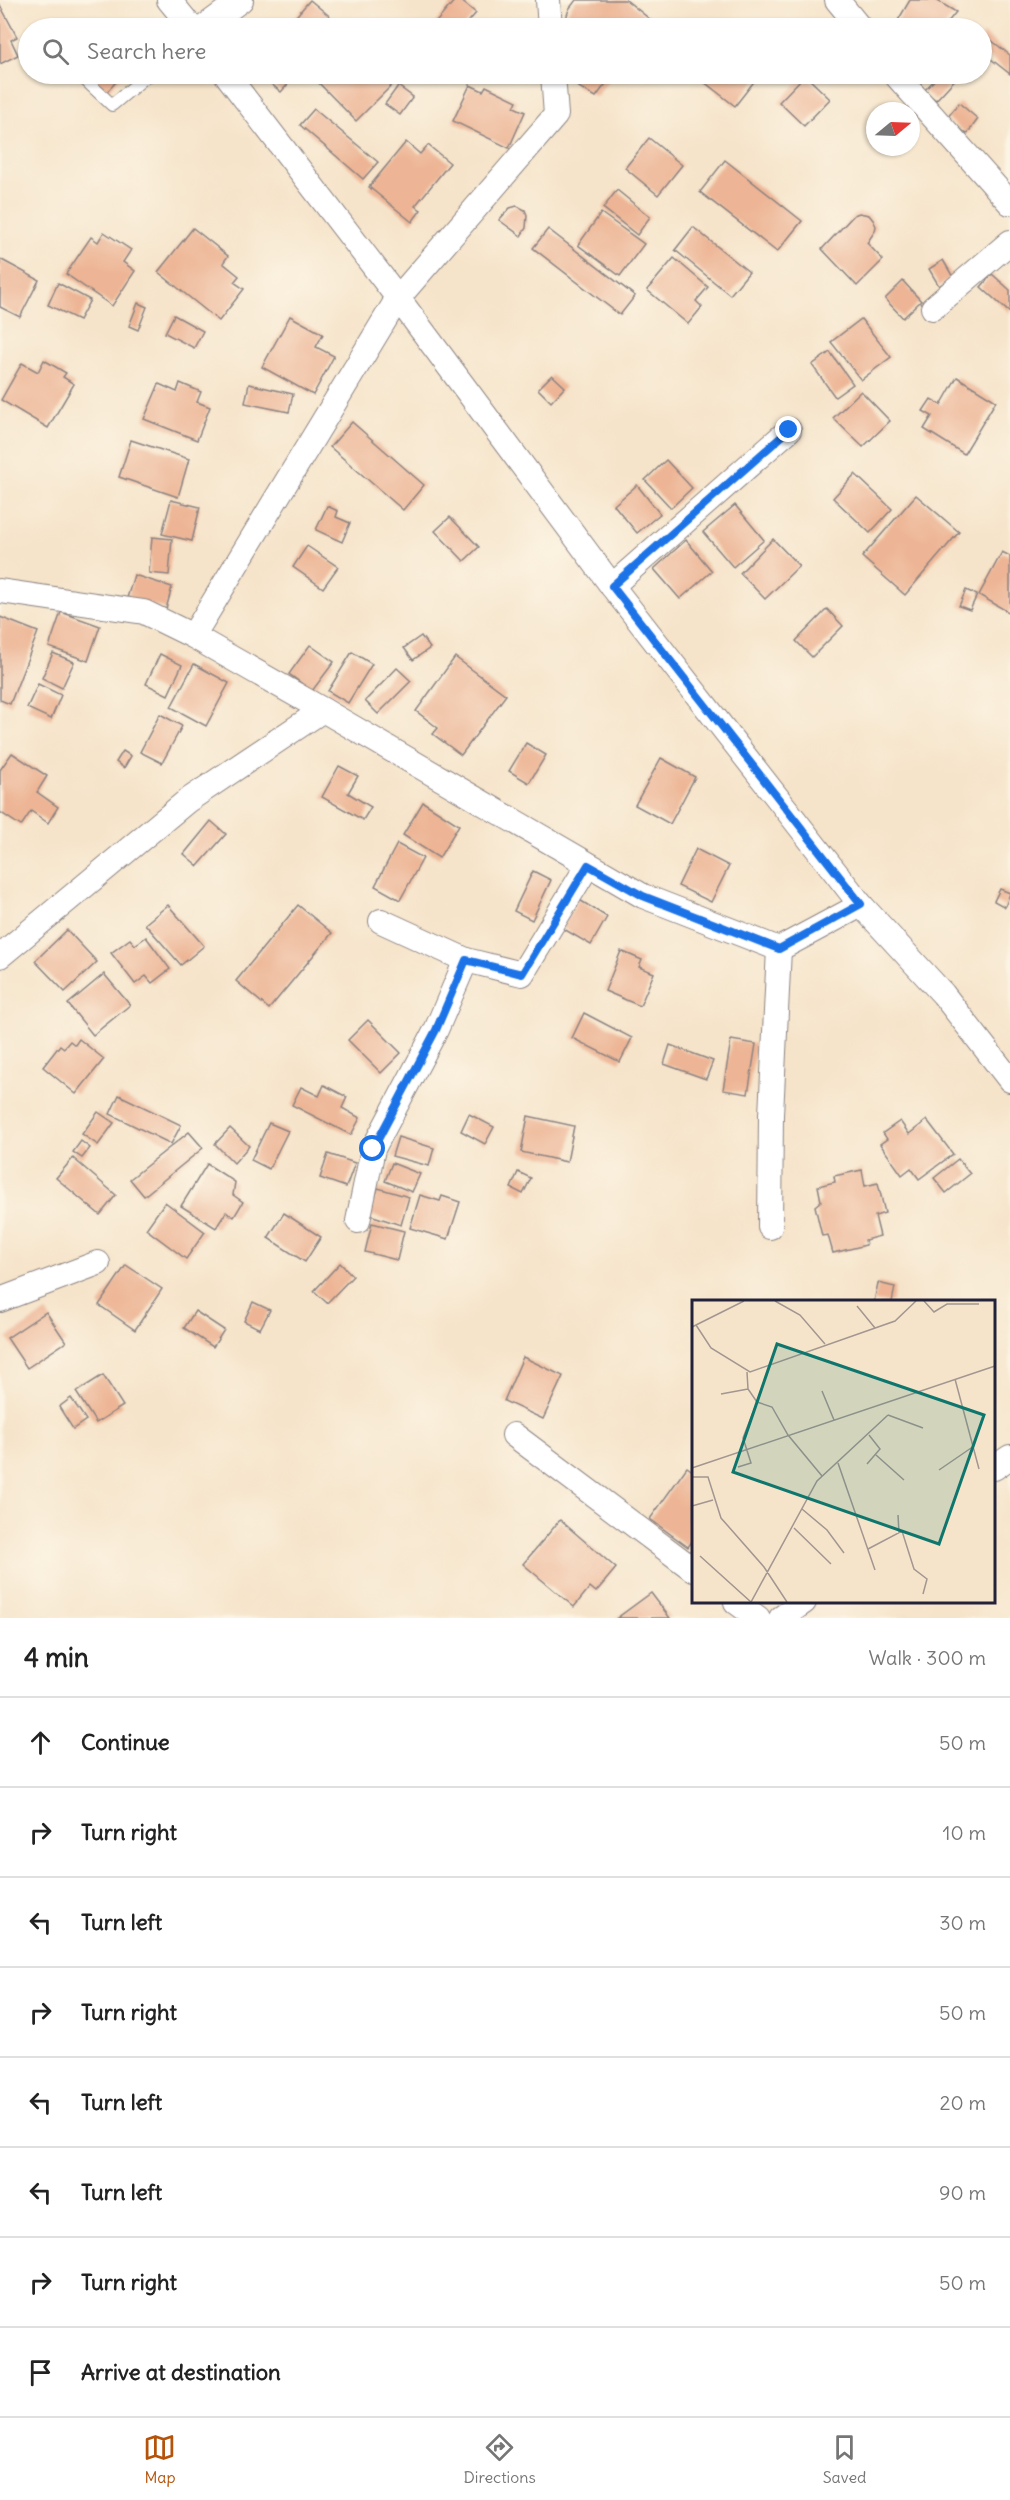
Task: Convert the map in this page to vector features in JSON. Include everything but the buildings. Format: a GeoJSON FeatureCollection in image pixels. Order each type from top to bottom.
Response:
{"type":"FeatureCollection","features":[{"type":"Feature","properties":{"kind":"street"},"geometry":{"type":"LineString","coordinates":[[169,0],[184,18]]}},
{"type":"Feature","properties":{"kind":"street"},"geometry":{"type":"LineString","coordinates":[[217,18],[241,0]]}},
{"type":"Feature","properties":{"kind":"street"},"geometry":{"type":"LineString","coordinates":[[548,0],[549,18]]}},
{"type":"Feature","properties":{"kind":"street"},"geometry":{"type":"LineString","coordinates":[[837,0],[852,18]]}},
{"type":"Feature","properties":{"kind":"street"},"geometry":{"type":"LineString","coordinates":[[234,84],[398,298],[612,586],[861,904],[943,993],[1010,1080]]}},
{"type":"Feature","properties":{"kind":"street"},"geometry":{"type":"LineString","coordinates":[[193,636],[398,298],[556,115],[554,84]]}},
{"type":"Feature","properties":{"kind":"street"},"geometry":{"type":"LineString","coordinates":[[904,84],[1010,204]]}},
{"type":"Feature","properties":{"kind":"street"},"geometry":{"type":"LineString","coordinates":[[933,309],[1010,242]]}},
{"type":"Feature","properties":{"kind":"street"},"geometry":{"type":"LineString","coordinates":[[612,586],[789,430]]}},
{"type":"Feature","properties":{"kind":"street"},"geometry":{"type":"LineString","coordinates":[[0,591],[144,612],[193,636],[643,896],[779,949]]}},
{"type":"Feature","properties":{"kind":"street"},"geometry":{"type":"LineString","coordinates":[[0,956],[187,801],[323,710]]}},
{"type":"Feature","properties":{"kind":"street"},"geometry":{"type":"LineString","coordinates":[[381,921],[466,960],[522,974],[588,865]]}},
{"type":"Feature","properties":{"kind":"street"},"geometry":{"type":"LineString","coordinates":[[779,949],[861,904]]}},
{"type":"Feature","properties":{"kind":"street"},"geometry":{"type":"LineString","coordinates":[[770,1227],[771,1115],[779,949]]}},
{"type":"Feature","properties":{"kind":"street"},"geometry":{"type":"LineString","coordinates":[[358,1221],[373,1149],[436,1030],[466,960]]}},
{"type":"Feature","properties":{"kind":"street"},"geometry":{"type":"LineString","coordinates":[[0,1300],[98,1263]]}},
{"type":"Feature","properties":{"kind":"street"},"geometry":{"type":"LineString","coordinates":[[514,1435],[692,1569]]}},
{"type":"Feature","properties":{"kind":"street"},"geometry":{"type":"LineString","coordinates":[[995,1467],[1010,1457]]}},
{"type":"Feature","properties":{"kind":"street"},"geometry":{"type":"LineString","coordinates":[[737,1603],[758,1618]]}},
{"type":"Feature","properties":{"kind":"street"},"geometry":{"type":"LineString","coordinates":[[781,1618],[803,1603]]}},
{"type":"Feature","properties":{"kind":"lane"},"geometry":{"type":"LineString","coordinates":[[90,84],[112,105],[137,84]]}},
{"type":"Feature","properties":{"kind":"route"},"geometry":{"type":"LineString","coordinates":[[373,1149],[436,1030],[466,960],[522,974],[588,865],[643,896],[779,949],[861,904],[612,586],[789,430]]}}]}
